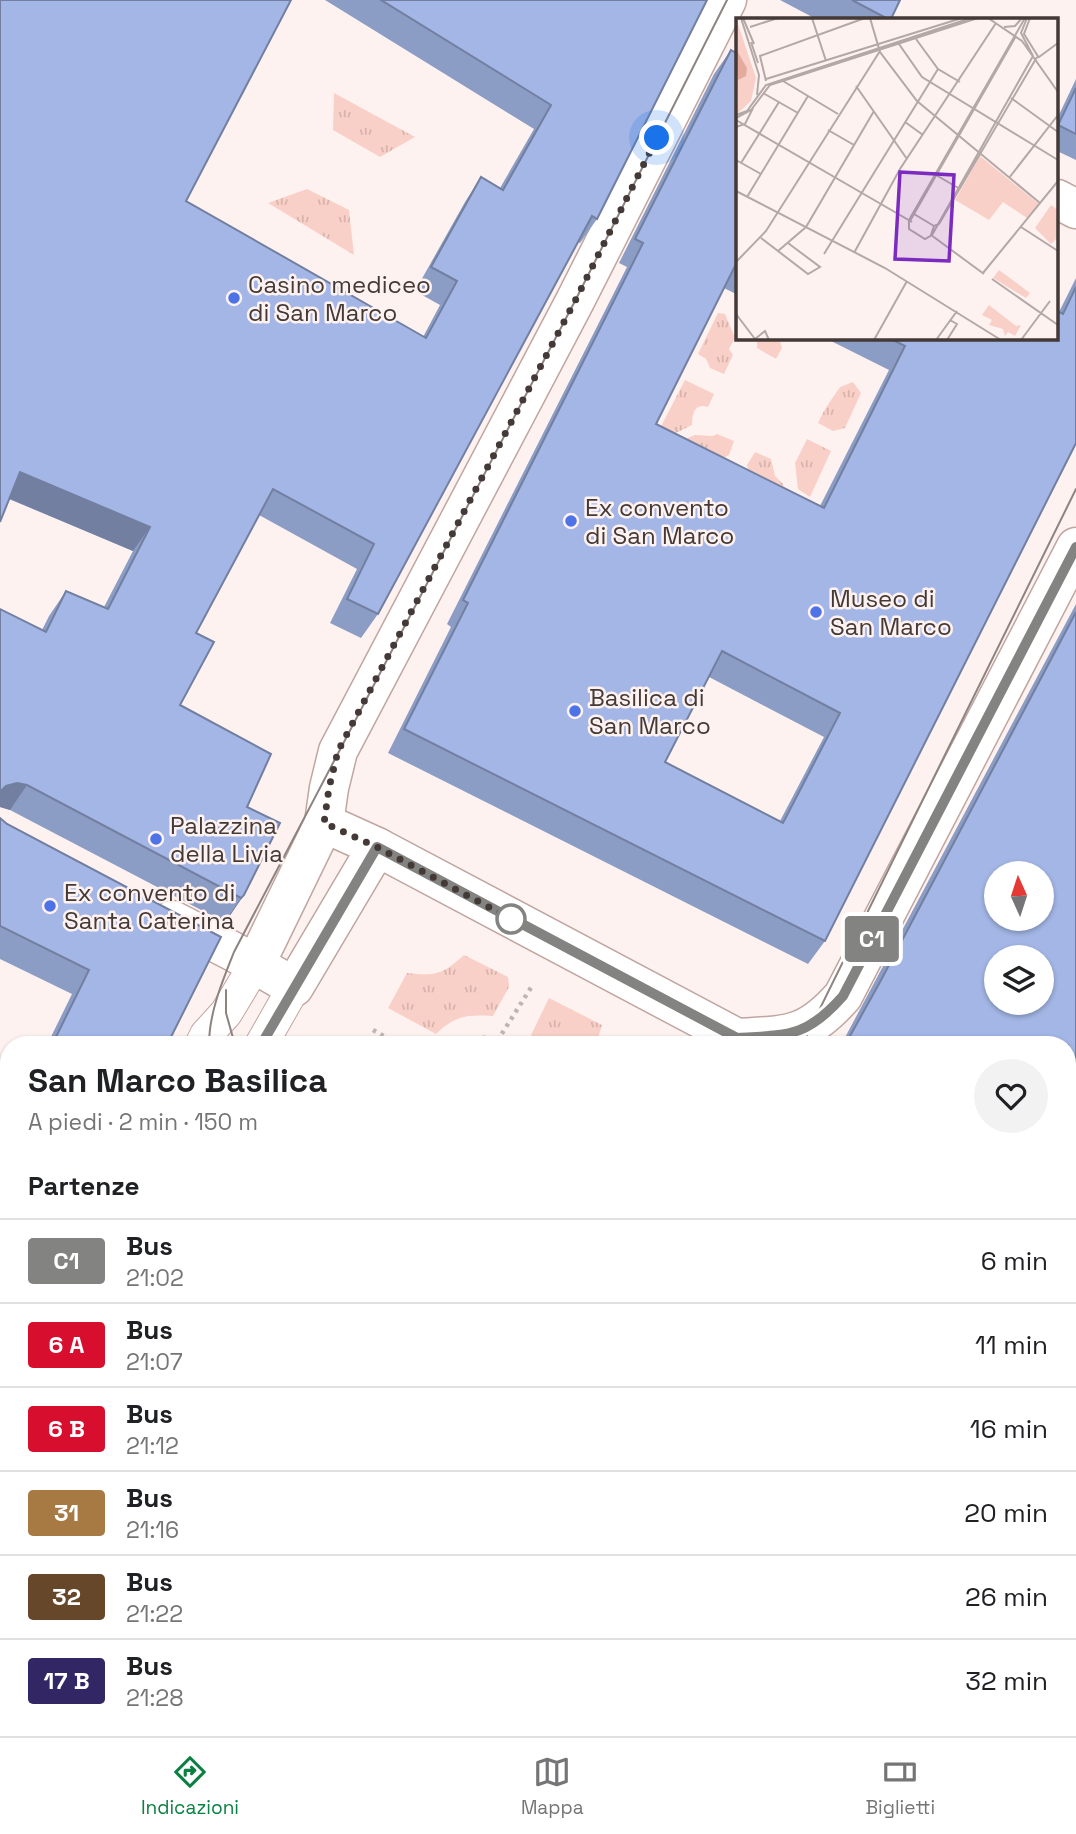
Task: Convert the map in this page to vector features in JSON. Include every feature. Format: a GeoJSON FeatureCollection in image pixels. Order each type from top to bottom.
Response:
{"type":"FeatureCollection","features":[{"type":"Feature","properties":{"kind":"street"},"geometry":{"type":"LineString","coordinates":[[206,1036],[226,1013],[255,965],[324,823],[338,751],[727,18]]}},
{"type":"Feature","properties":{"kind":"street"},"geometry":{"type":"LineString","coordinates":[[1058,200],[1076,209]]}},
{"type":"Feature","properties":{"kind":"street"},"geometry":{"type":"LineString","coordinates":[[779,1036],[801,1031],[826,1015],[843,996],[1076,547]]}},
{"type":"Feature","properties":{"kind":"street"},"geometry":{"type":"LineString","coordinates":[[324,823],[377,847],[727,1036]]}},
{"type":"Feature","properties":{"kind":"street"},"geometry":{"type":"LineString","coordinates":[[266,1036],[377,847]]}},
{"type":"Feature","properties":{"kind":"street"},"geometry":{"type":"LineString","coordinates":[[142,904],[294,987]]}},
{"type":"Feature","properties":{"kind":"path"},"geometry":{"type":"LineString","coordinates":[[501,1036],[532,986]]}},
{"type":"Feature","properties":{"kind":"path"},"geometry":{"type":"LineString","coordinates":[[373,1030],[384,1036]]}},
{"type":"Feature","properties":{"kind":"green space"},"geometry":{"type":"Polygon","coordinates":[[[334,93],[415,137],[380,157],[333,130],[334,93]]]}},
{"type":"Feature","properties":{"kind":"green space"},"geometry":{"type":"Polygon","coordinates":[[[307,189],[349,210],[354,255],[268,203],[307,189]]]}},
{"type":"Feature","properties":{"kind":"green space"},"geometry":{"type":"Polygon","coordinates":[[[718,313],[725,314],[735,338],[729,349],[733,355],[724,374],[710,368],[706,359],[698,354],[718,313]]]}},
{"type":"Feature","properties":{"kind":"green space"},"geometry":{"type":"Polygon","coordinates":[[[780,340],[782,348],[776,359],[757,348],[757,341],[780,340]]]}},
{"type":"Feature","properties":{"kind":"green space"},"geometry":{"type":"Polygon","coordinates":[[[685,380],[714,394],[708,407],[700,406],[695,410],[692,425],[662,440],[655,438],[685,380]]]}},
{"type":"Feature","properties":{"kind":"green space"},"geometry":{"type":"Polygon","coordinates":[[[853,382],[861,393],[845,428],[833,431],[818,423],[840,387],[853,382]]]}},
{"type":"Feature","properties":{"kind":"green space"},"geometry":{"type":"Polygon","coordinates":[[[717,434],[734,441],[729,455],[704,467],[663,448],[695,435],[717,434]]]}},
{"type":"Feature","properties":{"kind":"green space"},"geometry":{"type":"Polygon","coordinates":[[[807,439],[831,451],[810,497],[798,489],[795,463],[807,439]]]}},
{"type":"Feature","properties":{"kind":"green space"},"geometry":{"type":"Polygon","coordinates":[[[755,452],[771,459],[775,476],[783,484],[786,510],[752,492],[747,465],[755,452]]]}},
{"type":"Feature","properties":{"kind":"green space"},"geometry":{"type":"Polygon","coordinates":[[[464,955],[508,977],[509,987],[493,1016],[475,1015],[462,1018],[449,1023],[436,1034],[388,1008],[407,973],[438,973],[464,955]]]}},
{"type":"Feature","properties":{"kind":"green space"},"geometry":{"type":"Polygon","coordinates":[[[549,998],[602,1025],[599,1036],[531,1035],[549,998]]]}},
{"type":"Feature","properties":{"kind":"building"},"geometry":{"type":"Polygon","coordinates":[[[0,0],[291,0],[186,201],[426,338],[457,281],[431,267],[481,177],[503,190],[551,105],[381,0],[707,0],[597,219],[592,216],[378,614],[347,599],[374,544],[273,489],[196,633],[214,642],[180,705],[271,754],[247,807],[280,823],[241,898],[27,785],[17,783],[6,786],[0,792],[0,609],[46,632],[66,591],[108,609],[150,527],[20,472],[0,522],[0,0]]]}},
{"type":"Feature","properties":{"kind":"building"},"geometry":{"type":"Polygon","coordinates":[[[852,0],[900,0],[891,18],[886,18],[852,0]]]}},
{"type":"Feature","properties":{"kind":"building","name":"Ex convento di San Marco"},"geometry":{"type":"Polygon","coordinates":[[[731,50],[736,53],[736,264],[656,424],[824,508],[905,346],[893,340],[1058,340],[1058,312],[1063,314],[1076,287],[1076,443],[825,941],[404,729],[468,603],[463,600],[643,243],[635,239],[731,50]],[[722,651],[665,762],[783,823],[840,713],[722,651]]]}},
{"type":"Feature","properties":{"kind":"building"},"geometry":{"type":"Polygon","coordinates":[[[1076,88],[1076,134],[1058,125],[1076,88]]]}},
{"type":"Feature","properties":{"kind":"building"},"geometry":{"type":"Polygon","coordinates":[[[1076,612],[1076,1036],[850,1036],[1076,612]]]}},
{"type":"Feature","properties":{"kind":"building","name":"Ex convento di Santa Caterina"},"geometry":{"type":"Polygon","coordinates":[[[0,818],[221,937],[172,1036],[56,1036],[89,970],[0,926],[0,818]]]}},
{"type":"Feature","properties":{"kind":"tram line"},"geometry":{"type":"LineString","coordinates":[[210,1036],[214,1009],[234,952],[575,301],[727,0]]}},
{"type":"Feature","properties":{"kind":"tram line"},"geometry":{"type":"LineString","coordinates":[[806,1036],[1076,489]]}},
{"type":"Feature","properties":{"kind":"tram line"},"geometry":{"type":"LineString","coordinates":[[226,990],[226,1013],[232,1036]]}},
{"type":"Feature","properties":{"kind":"bus line","name":"C1"},"geometry":{"type":"LineString","coordinates":[[779,1036],[811,1026],[826,1015],[843,996],[1076,547]]}},
{"type":"Feature","properties":{"kind":"bus line","name":"C1"},"geometry":{"type":"LineString","coordinates":[[266,1036],[377,847],[733,1036]]}},
{"type":"Feature","properties":{"kind":"place","name":"Casino mediceo di San Marco"},"geometry":{"type":"Point","coordinates":[234,298]}},
{"type":"Feature","properties":{"kind":"place","name":"Ex convento di San Marco"},"geometry":{"type":"Point","coordinates":[571,521]}},
{"type":"Feature","properties":{"kind":"place","name":"Museo di San Marco"},"geometry":{"type":"Point","coordinates":[816,612]}},
{"type":"Feature","properties":{"kind":"place","name":"Basilica di San Marco"},"geometry":{"type":"Point","coordinates":[575,711]}},
{"type":"Feature","properties":{"kind":"place","name":"Palazzina della Livia"},"geometry":{"type":"Point","coordinates":[156,839]}},
{"type":"Feature","properties":{"kind":"place","name":"Ex convento di Santa Caterina"},"geometry":{"type":"Point","coordinates":[50,906]}},
{"type":"Feature","properties":{"kind":"route"},"geometry":{"type":"LineString","coordinates":[[511,919],[377,847],[324,823],[329,788],[338,751],[575,301],[657,138]]}}]}
